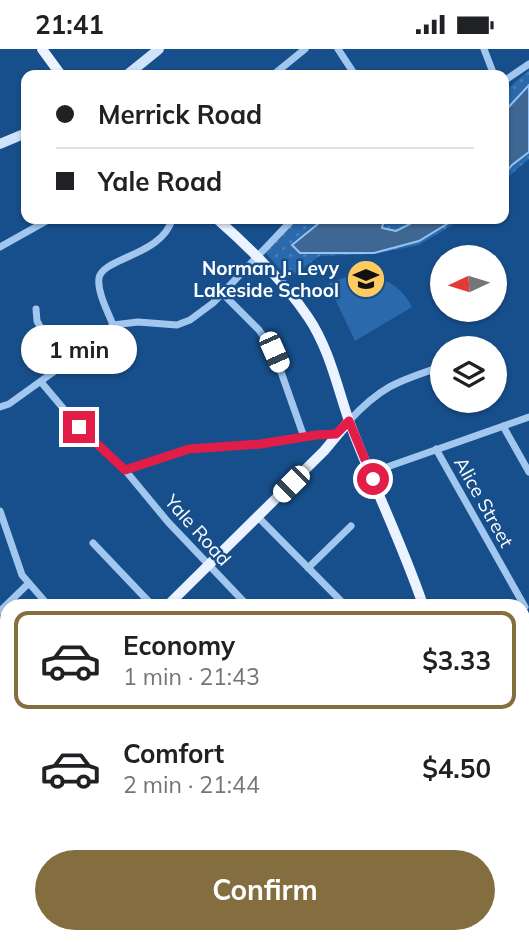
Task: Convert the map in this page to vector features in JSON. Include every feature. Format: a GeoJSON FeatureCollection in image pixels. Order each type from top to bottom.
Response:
{"type":"FeatureCollection","features":[{"type":"Feature","properties":{"kind":"main road"},"geometry":{"type":"LineString","coordinates":[[42,49],[57,70]]}},
{"type":"Feature","properties":{"kind":"main road"},"geometry":{"type":"LineString","coordinates":[[222,224],[294,297],[317,332],[349,421],[421,599]]}},
{"type":"Feature","properties":{"kind":"main road"},"geometry":{"type":"LineString","coordinates":[[174,599],[324,451],[349,421]]}},
{"type":"Feature","properties":{"kind":"street"},"geometry":{"type":"LineString","coordinates":[[133,70],[159,49]]}},
{"type":"Feature","properties":{"kind":"street"},"geometry":{"type":"LineString","coordinates":[[279,70],[305,49]]}},
{"type":"Feature","properties":{"kind":"street"},"geometry":{"type":"LineString","coordinates":[[338,49],[352,70]]}},
{"type":"Feature","properties":{"kind":"street"},"geometry":{"type":"LineString","coordinates":[[484,49],[492,70]]}},
{"type":"Feature","properties":{"kind":"street"},"geometry":{"type":"LineString","coordinates":[[509,78],[529,64]]}},
{"type":"Feature","properties":{"kind":"street"},"geometry":{"type":"LineString","coordinates":[[0,144],[21,135]]}},
{"type":"Feature","properties":{"kind":"street"},"geometry":{"type":"LineString","coordinates":[[0,247],[41,224]]}},
{"type":"Feature","properties":{"kind":"street"},"geometry":{"type":"LineString","coordinates":[[113,325],[100,286],[101,274],[106,268],[141,252],[161,239],[171,224]]}},
{"type":"Feature","properties":{"kind":"street"},"geometry":{"type":"LineString","coordinates":[[0,407],[9,404],[62,367],[113,325],[138,322],[181,324],[202,312],[288,224]]}},
{"type":"Feature","properties":{"kind":"street"},"geometry":{"type":"LineString","coordinates":[[222,293],[259,330],[274,352],[304,437]]}},
{"type":"Feature","properties":{"kind":"street"},"geometry":{"type":"LineString","coordinates":[[36,309],[37,321],[62,367]]}},
{"type":"Feature","properties":{"kind":"street"},"geometry":{"type":"LineString","coordinates":[[349,421],[387,387],[430,371]]}},
{"type":"Feature","properties":{"kind":"street","name":"Yale Road"},"geometry":{"type":"LineString","coordinates":[[41,382],[85,433],[125,470],[168,522],[241,599]]}},
{"type":"Feature","properties":{"kind":"street"},"geometry":{"type":"LineString","coordinates":[[370,473],[529,417]]}},
{"type":"Feature","properties":{"kind":"street"},"geometry":{"type":"LineString","coordinates":[[503,426],[529,472]]}},
{"type":"Feature","properties":{"kind":"street"},"geometry":{"type":"LineString","coordinates":[[125,470],[189,449],[261,444],[336,434]]}},
{"type":"Feature","properties":{"kind":"street","name":"Alice Street"},"geometry":{"type":"LineString","coordinates":[[436,449],[522,599]]}},
{"type":"Feature","properties":{"kind":"street"},"geometry":{"type":"LineString","coordinates":[[0,512],[18,566],[28,584],[42,599]]}},
{"type":"Feature","properties":{"kind":"street"},"geometry":{"type":"LineString","coordinates":[[258,517],[339,599]]}},
{"type":"Feature","properties":{"kind":"street"},"geometry":{"type":"LineString","coordinates":[[308,568],[351,526]]}},
{"type":"Feature","properties":{"kind":"street"},"geometry":{"type":"LineString","coordinates":[[93,543],[146,599]]}},
{"type":"Feature","properties":{"kind":"street"},"geometry":{"type":"LineString","coordinates":[[12,599],[28,584]]}},
{"type":"Feature","properties":{"kind":"shaded area"},"geometry":{"type":"Polygon","coordinates":[[[529,70],[529,159],[509,176],[509,88],[529,70]]]}},
{"type":"Feature","properties":{"kind":"shaded area"},"geometry":{"type":"Polygon","coordinates":[[[529,85],[529,152],[509,169],[509,107],[529,85]]]}},
{"type":"Feature","properties":{"kind":"shaded area"},"geometry":{"type":"Polygon","coordinates":[[[289,224],[454,224],[419,245],[374,254],[320,256],[288,278],[263,250],[289,224]]]}},
{"type":"Feature","properties":{"kind":"shaded area"},"geometry":{"type":"Polygon","coordinates":[[[318,224],[383,224],[382,228],[396,231],[410,224],[447,224],[419,241],[374,253],[300,253],[292,245],[318,224]]]}},
{"type":"Feature","properties":{"kind":"shaded area"},"geometry":{"type":"Polygon","coordinates":[[[353,274],[372,276],[388,282],[407,298],[412,307],[355,341],[328,284],[353,274]]]}},
{"type":"Feature","properties":{"kind":"place","name":"Norman J. Levy Lakeside School"},"geometry":{"type":"Point","coordinates":[366,279]}},
{"type":"Feature","properties":{"kind":"route"},"geometry":{"type":"LineString","coordinates":[[79,427],[125,470],[189,449],[261,444],[336,434],[349,421],[373,479]]}}]}
